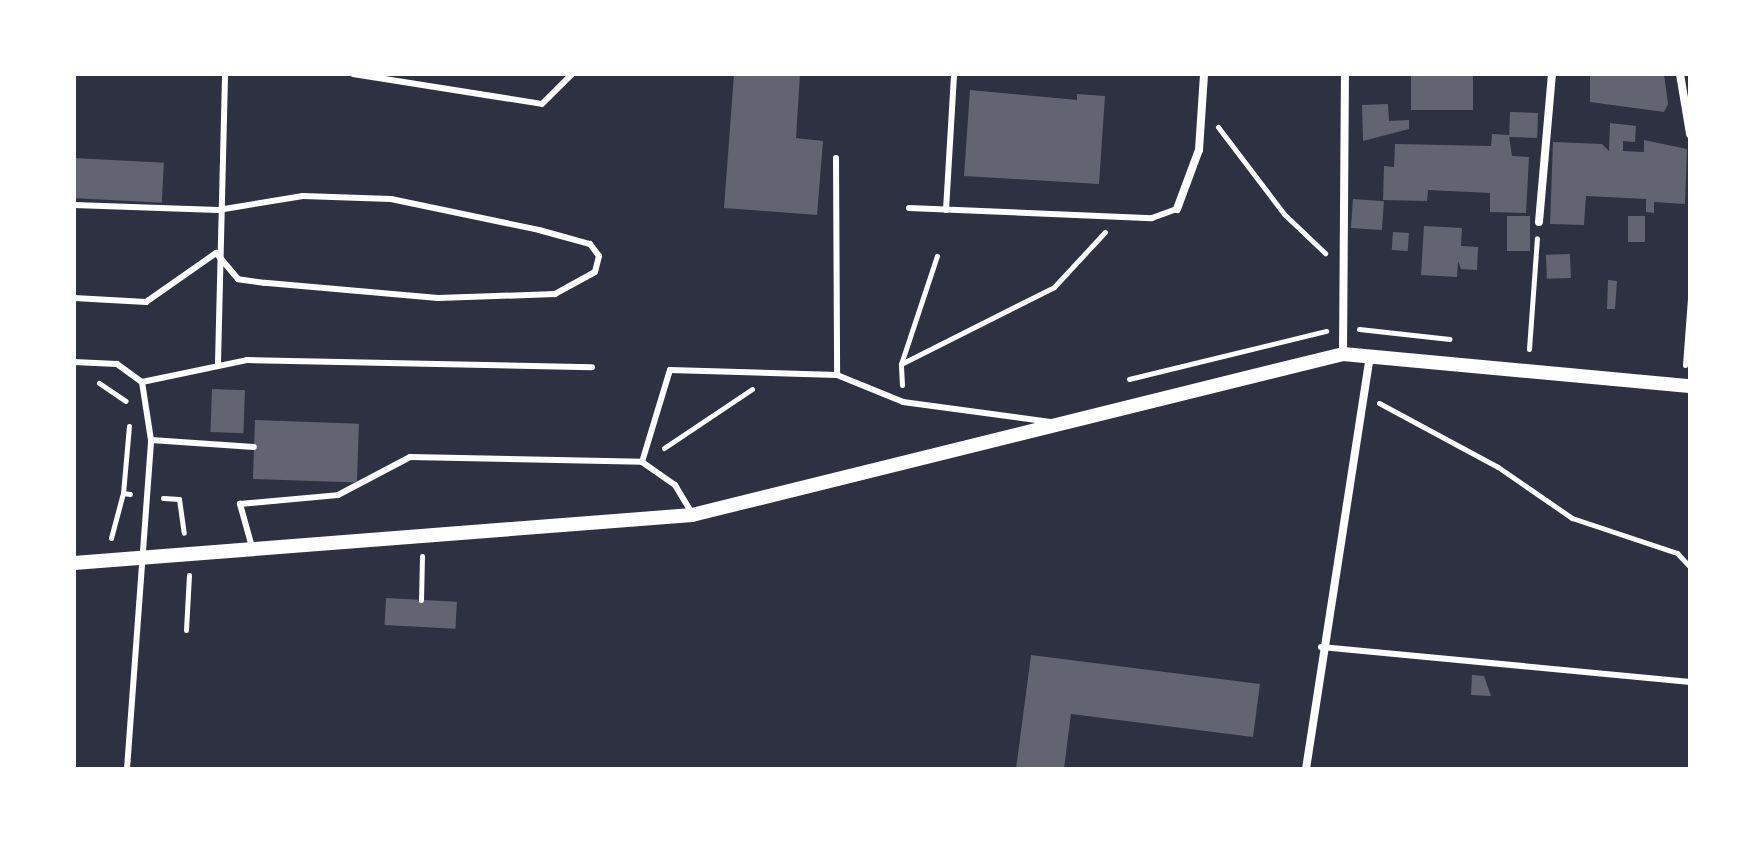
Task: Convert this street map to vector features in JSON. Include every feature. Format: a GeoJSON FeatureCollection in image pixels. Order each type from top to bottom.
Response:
{"type":"FeatureCollection","features":[{"type":"Feature","properties":{"kind":"street"},"geometry":{"type":"LineString","coordinates":[[1177,209],[1199,150],[1204,74]]}},
{"type":"Feature","properties":{"kind":"street"},"geometry":{"type":"LineString","coordinates":[[1343,354],[1340,267],[1345,74]]}},
{"type":"Feature","properties":{"kind":"street"},"geometry":{"type":"LineString","coordinates":[[1539,222],[1552,74]]}},
{"type":"Feature","properties":{"kind":"street"},"geometry":{"type":"LineString","coordinates":[[1680,74],[1690,134]]}},
{"type":"Feature","properties":{"kind":"street"},"geometry":{"type":"LineString","coordinates":[[1306,769],[1321,647],[1371,352]]}},
{"type":"Feature","properties":{"kind":"street"},"geometry":{"type":"LineString","coordinates":[[74,563],[692,515],[1343,354],[1371,352],[1690,386]]}},
{"type":"Feature","properties":{"kind":"lane"},"geometry":{"type":"LineString","coordinates":[[218,363],[216,253],[225,74]]}},
{"type":"Feature","properties":{"kind":"lane"},"geometry":{"type":"LineString","coordinates":[[353,74],[542,104],[572,74]]}},
{"type":"Feature","properties":{"kind":"lane"},"geometry":{"type":"LineString","coordinates":[[946,210],[954,74]]}},
{"type":"Feature","properties":{"kind":"lane"},"geometry":{"type":"LineString","coordinates":[[836,158],[837,375]]}},
{"type":"Feature","properties":{"kind":"lane"},"geometry":{"type":"LineString","coordinates":[[74,205],[218,210],[303,196],[391,199],[539,230],[590,244],[599,256],[595,272],[555,294],[438,298],[238,279],[216,253]]}},
{"type":"Feature","properties":{"kind":"lane"},"geometry":{"type":"LineString","coordinates":[[909,208],[1119,217],[1177,209]]}},
{"type":"Feature","properties":{"kind":"lane"},"geometry":{"type":"LineString","coordinates":[[74,298],[146,302],[216,253]]}},
{"type":"Feature","properties":{"kind":"lane"},"geometry":{"type":"LineString","coordinates":[[74,362],[117,364],[142,382],[151,440],[138,559],[127,769]]}},
{"type":"Feature","properties":{"kind":"lane"},"geometry":{"type":"LineString","coordinates":[[142,382],[218,363],[592,367]]}},
{"type":"Feature","properties":{"kind":"lane"},"geometry":{"type":"LineString","coordinates":[[642,462],[670,370],[837,375],[903,402],[1062,424]]}},
{"type":"Feature","properties":{"kind":"lane"},"geometry":{"type":"LineString","coordinates":[[151,440],[254,447]]}},
{"type":"Feature","properties":{"kind":"lane"},"geometry":{"type":"LineString","coordinates":[[252,548],[240,504],[338,495],[410,457],[642,462],[675,485],[692,515]]}},
{"type":"Feature","properties":{"kind":"lane"},"geometry":{"type":"LineString","coordinates":[[1321,647],[1690,682]]}},
{"type":"Feature","properties":{"kind":"path"},"geometry":{"type":"LineString","coordinates":[[1202,108],[1284,214],[1340,267]]}},
{"type":"Feature","properties":{"kind":"path"},"geometry":{"type":"LineString","coordinates":[[901,364],[1054,287],[1119,217]]}},
{"type":"Feature","properties":{"kind":"path"},"geometry":{"type":"LineString","coordinates":[[1529,349],[1539,222]]}},
{"type":"Feature","properties":{"kind":"path"},"geometry":{"type":"LineString","coordinates":[[903,402],[901,364],[937,256]]}},
{"type":"Feature","properties":{"kind":"path"},"geometry":{"type":"LineString","coordinates":[[1685,366],[1690,298]]}},
{"type":"Feature","properties":{"kind":"path"},"geometry":{"type":"LineString","coordinates":[[642,462],[777,373]]}},
{"type":"Feature","properties":{"kind":"path"},"geometry":{"type":"LineString","coordinates":[[1364,395],[1498,467],[1572,518],[1677,553],[1690,567]]}},
{"type":"Feature","properties":{"kind":"path"},"geometry":{"type":"LineString","coordinates":[[101,546],[112,537],[123,493]]}},
{"type":"Feature","properties":{"kind":"path"},"geometry":{"type":"LineString","coordinates":[[421,600],[422,555]]}},
{"type":"Feature","properties":{"kind":"building"},"geometry":{"type":"Polygon","coordinates":[[[734,74],[800,74],[796,138],[823,141],[817,215],[724,208],[734,74]]]}},
{"type":"Feature","properties":{"kind":"building"},"geometry":{"type":"Polygon","coordinates":[[[1411,74],[1473,74],[1473,110],[1411,110],[1411,74]]]}},
{"type":"Feature","properties":{"kind":"building"},"geometry":{"type":"Polygon","coordinates":[[[1590,74],[1664,74],[1668,104],[1664,112],[1590,102],[1590,74]]]}},
{"type":"Feature","properties":{"kind":"building"},"geometry":{"type":"Polygon","coordinates":[[[970,90],[1077,100],[1077,94],[1105,96],[1099,184],[964,176],[970,90]]]}},
{"type":"Feature","properties":{"kind":"building"},"geometry":{"type":"Polygon","coordinates":[[[1388,104],[1389,121],[1409,120],[1409,129],[1363,141],[1362,105],[1388,104]]]}},
{"type":"Feature","properties":{"kind":"building"},"geometry":{"type":"Polygon","coordinates":[[[1510,112],[1538,113],[1537,138],[1509,137],[1510,112]]]}},
{"type":"Feature","properties":{"kind":"building"},"geometry":{"type":"Polygon","coordinates":[[[1610,123],[1636,126],[1635,142],[1623,141],[1623,151],[1644,152],[1644,140],[1687,149],[1685,204],[1654,202],[1654,213],[1646,212],[1646,199],[1586,196],[1584,225],[1550,224],[1553,142],[1602,144],[1609,151],[1610,123]]]}},
{"type":"Feature","properties":{"kind":"building"},"geometry":{"type":"Polygon","coordinates":[[[1492,134],[1509,135],[1512,156],[1529,157],[1526,213],[1490,212],[1490,193],[1428,190],[1427,201],[1383,200],[1384,166],[1394,167],[1395,144],[1491,146],[1492,134]]]}},
{"type":"Feature","properties":{"kind":"building"},"geometry":{"type":"Polygon","coordinates":[[[74,158],[164,163],[162,203],[74,198],[74,158]]]}},
{"type":"Feature","properties":{"kind":"building"},"geometry":{"type":"Polygon","coordinates":[[[1353,199],[1384,201],[1382,230],[1351,228],[1353,199]]]}},
{"type":"Feature","properties":{"kind":"building"},"geometry":{"type":"Polygon","coordinates":[[[1507,216],[1530,216],[1530,251],[1507,251],[1507,216]]]}},
{"type":"Feature","properties":{"kind":"building"},"geometry":{"type":"Polygon","coordinates":[[[1628,216],[1645,216],[1645,242],[1628,242],[1628,216]]]}},
{"type":"Feature","properties":{"kind":"building"},"geometry":{"type":"Polygon","coordinates":[[[1424,226],[1462,228],[1461,246],[1478,247],[1477,270],[1461,269],[1458,261],[1457,277],[1421,275],[1424,226]]]}},
{"type":"Feature","properties":{"kind":"building"},"geometry":{"type":"Polygon","coordinates":[[[1393,232],[1409,233],[1408,251],[1392,250],[1393,232]]]}},
{"type":"Feature","properties":{"kind":"building"},"geometry":{"type":"Polygon","coordinates":[[[1570,254],[1571,278],[1547,279],[1546,255],[1570,254]]]}},
{"type":"Feature","properties":{"kind":"building"},"geometry":{"type":"Polygon","coordinates":[[[1608,280],[1617,281],[1615,309],[1607,309],[1608,280]]]}},
{"type":"Feature","properties":{"kind":"building"},"geometry":{"type":"Polygon","coordinates":[[[212,389],[245,390],[243,433],[210,432],[212,389]]]}},
{"type":"Feature","properties":{"kind":"building"},"geometry":{"type":"Polygon","coordinates":[[[255,420],[359,424],[357,483],[253,479],[255,420]]]}},
{"type":"Feature","properties":{"kind":"building"},"geometry":{"type":"Polygon","coordinates":[[[386,598],[457,602],[455,629],[385,625],[386,598]]]}},
{"type":"Feature","properties":{"kind":"building"},"geometry":{"type":"Polygon","coordinates":[[[1031,655],[1260,684],[1253,737],[1071,714],[1064,769],[1016,769],[1031,655]]]}},
{"type":"Feature","properties":{"kind":"building"},"geometry":{"type":"Polygon","coordinates":[[[1472,675],[1484,676],[1491,696],[1471,695],[1472,675]]]}}]}
